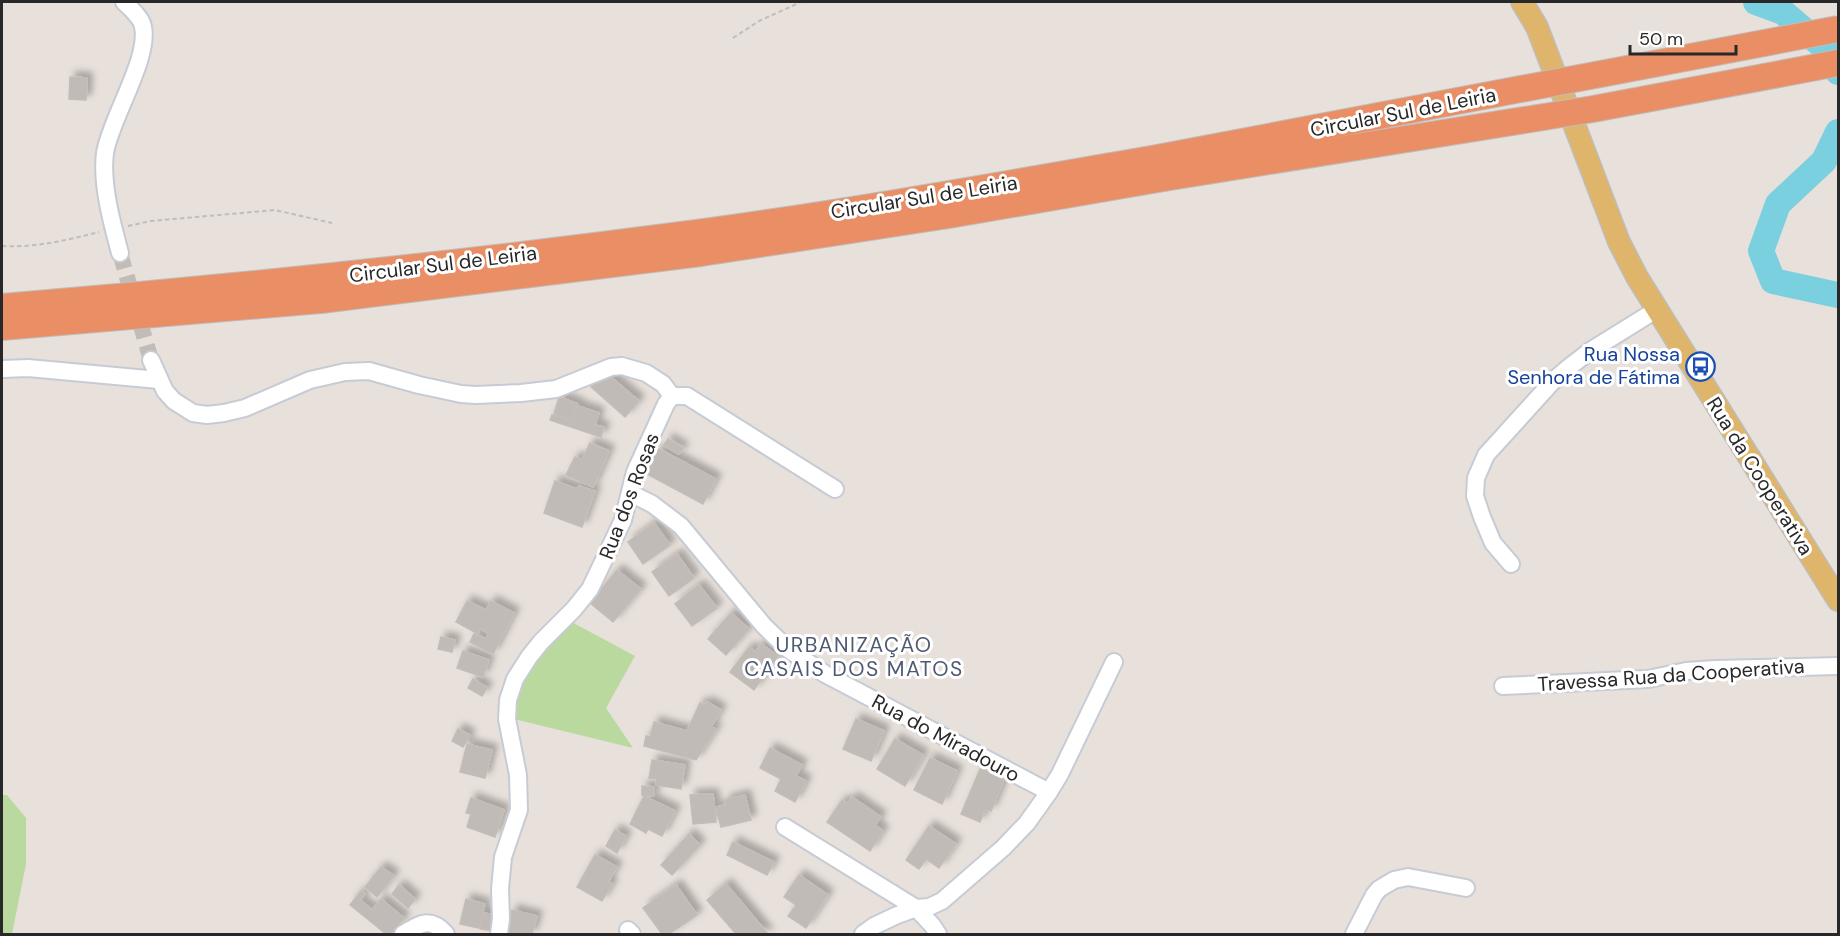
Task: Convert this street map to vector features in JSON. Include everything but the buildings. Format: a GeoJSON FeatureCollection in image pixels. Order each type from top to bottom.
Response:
{"type":"FeatureCollection","features":[{"type":"Feature","properties":{"kind":"highway","name":"Circular Sul de Leiria"},"geometry":{"type":"LineString","coordinates":[[2,327],[321,300],[701,253],[949,215],[1161,168],[1839,29]]}},
{"type":"Feature","properties":{"kind":"highway","name":"Circular Sul de Leiria"},"geometry":{"type":"LineString","coordinates":[[2,307],[318,279],[691,234],[945,195],[1593,109],[1839,63]]}},
{"type":"Feature","properties":{"kind":"main road","name":"Rua da Cooperativa"},"geometry":{"type":"LineString","coordinates":[[1522,2],[1539,32],[1619,242],[1637,277],[1839,600]]}},
{"type":"Feature","properties":{"kind":"street"},"geometry":{"type":"LineString","coordinates":[[120,253],[104,169],[105,151],[140,56],[144,38],[143,25],[124,2]]}},
{"type":"Feature","properties":{"kind":"street"},"geometry":{"type":"LineString","coordinates":[[1512,564],[1493,543],[1475,496],[1476,478],[1486,455],[1554,380],[1590,351],[1656,310]]}},
{"type":"Feature","properties":{"kind":"street"},"geometry":{"type":"LineString","coordinates":[[152,360],[165,391],[183,408],[193,413],[207,415],[245,408],[310,380],[345,372],[369,371],[461,394],[504,395],[556,388],[611,367],[622,366],[646,373],[663,384],[672,396],[687,396],[835,489]]}},
{"type":"Feature","properties":{"kind":"street"},"geometry":{"type":"LineString","coordinates":[[2,369],[28,368],[159,380]]}},
{"type":"Feature","properties":{"kind":"street","name":"Rua dos Rosas"},"geometry":{"type":"LineString","coordinates":[[499,934],[503,857],[519,810],[518,775],[507,719],[508,700],[515,680],[529,657],[590,589],[623,519],[635,472],[666,404],[672,396]]}},
{"type":"Feature","properties":{"kind":"street","name":"Rua do Miradouro"},"geometry":{"type":"LineString","coordinates":[[630,493],[652,504],[681,526],[764,626],[788,649],[825,674],[1050,792]]}},
{"type":"Feature","properties":{"kind":"street"},"geometry":{"type":"LineString","coordinates":[[863,934],[874,926],[916,908],[929,907],[942,901],[1003,848],[1027,823],[1050,792],[1086,723],[1114,662]]}},
{"type":"Feature","properties":{"kind":"street","name":"Travessa Rua da Cooperativa"},"geometry":{"type":"LineString","coordinates":[[1503,686],[1648,679],[1686,671],[1715,669],[1839,666]]}},
{"type":"Feature","properties":{"kind":"street"},"geometry":{"type":"LineString","coordinates":[[785,827],[916,908],[938,934]]}},
{"type":"Feature","properties":{"kind":"street"},"geometry":{"type":"LineString","coordinates":[[1354,934],[1374,896],[1394,880],[1408,877],[1466,888]]}},
{"type":"Feature","properties":{"kind":"street"},"geometry":{"type":"LineString","coordinates":[[403,934],[420,924],[427,923],[434,924],[446,934]]}},
{"type":"Feature","properties":{"kind":"path"},"geometry":{"type":"LineString","coordinates":[[733,38],[759,21],[801,2]]}},
{"type":"Feature","properties":{"kind":"path"},"geometry":{"type":"LineString","coordinates":[[2,246],[16,247],[66,240],[151,220],[275,210],[332,223]]}},
{"type":"Feature","properties":{"kind":"green space"},"geometry":{"type":"Polygon","coordinates":[[[568,620],[635,656],[606,708],[633,748],[510,718],[518,680],[568,620]]]}},
{"type":"Feature","properties":{"kind":"green space"},"geometry":{"type":"Polygon","coordinates":[[[2,795],[7,795],[26,818],[26,864],[12,934],[2,934],[2,795]]]}},
{"type":"Feature","properties":{"kind":"waterway"},"geometry":{"type":"LineString","coordinates":[[1756,2],[1783,12],[1827,50],[1838,72]]}},
{"type":"Feature","properties":{"kind":"waterway"},"geometry":{"type":"LineString","coordinates":[[1838,132],[1824,161],[1778,204],[1761,251],[1773,281],[1838,295]]}},
{"type":"Feature","properties":{"kind":"tunnel"},"geometry":{"type":"LineString","coordinates":[[120,253],[151,360]]}},
{"type":"Feature","properties":{"kind":"place","name":"Rua Nossa Senhora de Fátima"},"geometry":{"type":"Point","coordinates":[1701,366]}},
{"type":"Feature","properties":{"kind":"district","name":"URBANIZAÇÃO CASAIS DOS MATOS"},"geometry":{"type":"Point","coordinates":[854,657]}}]}
